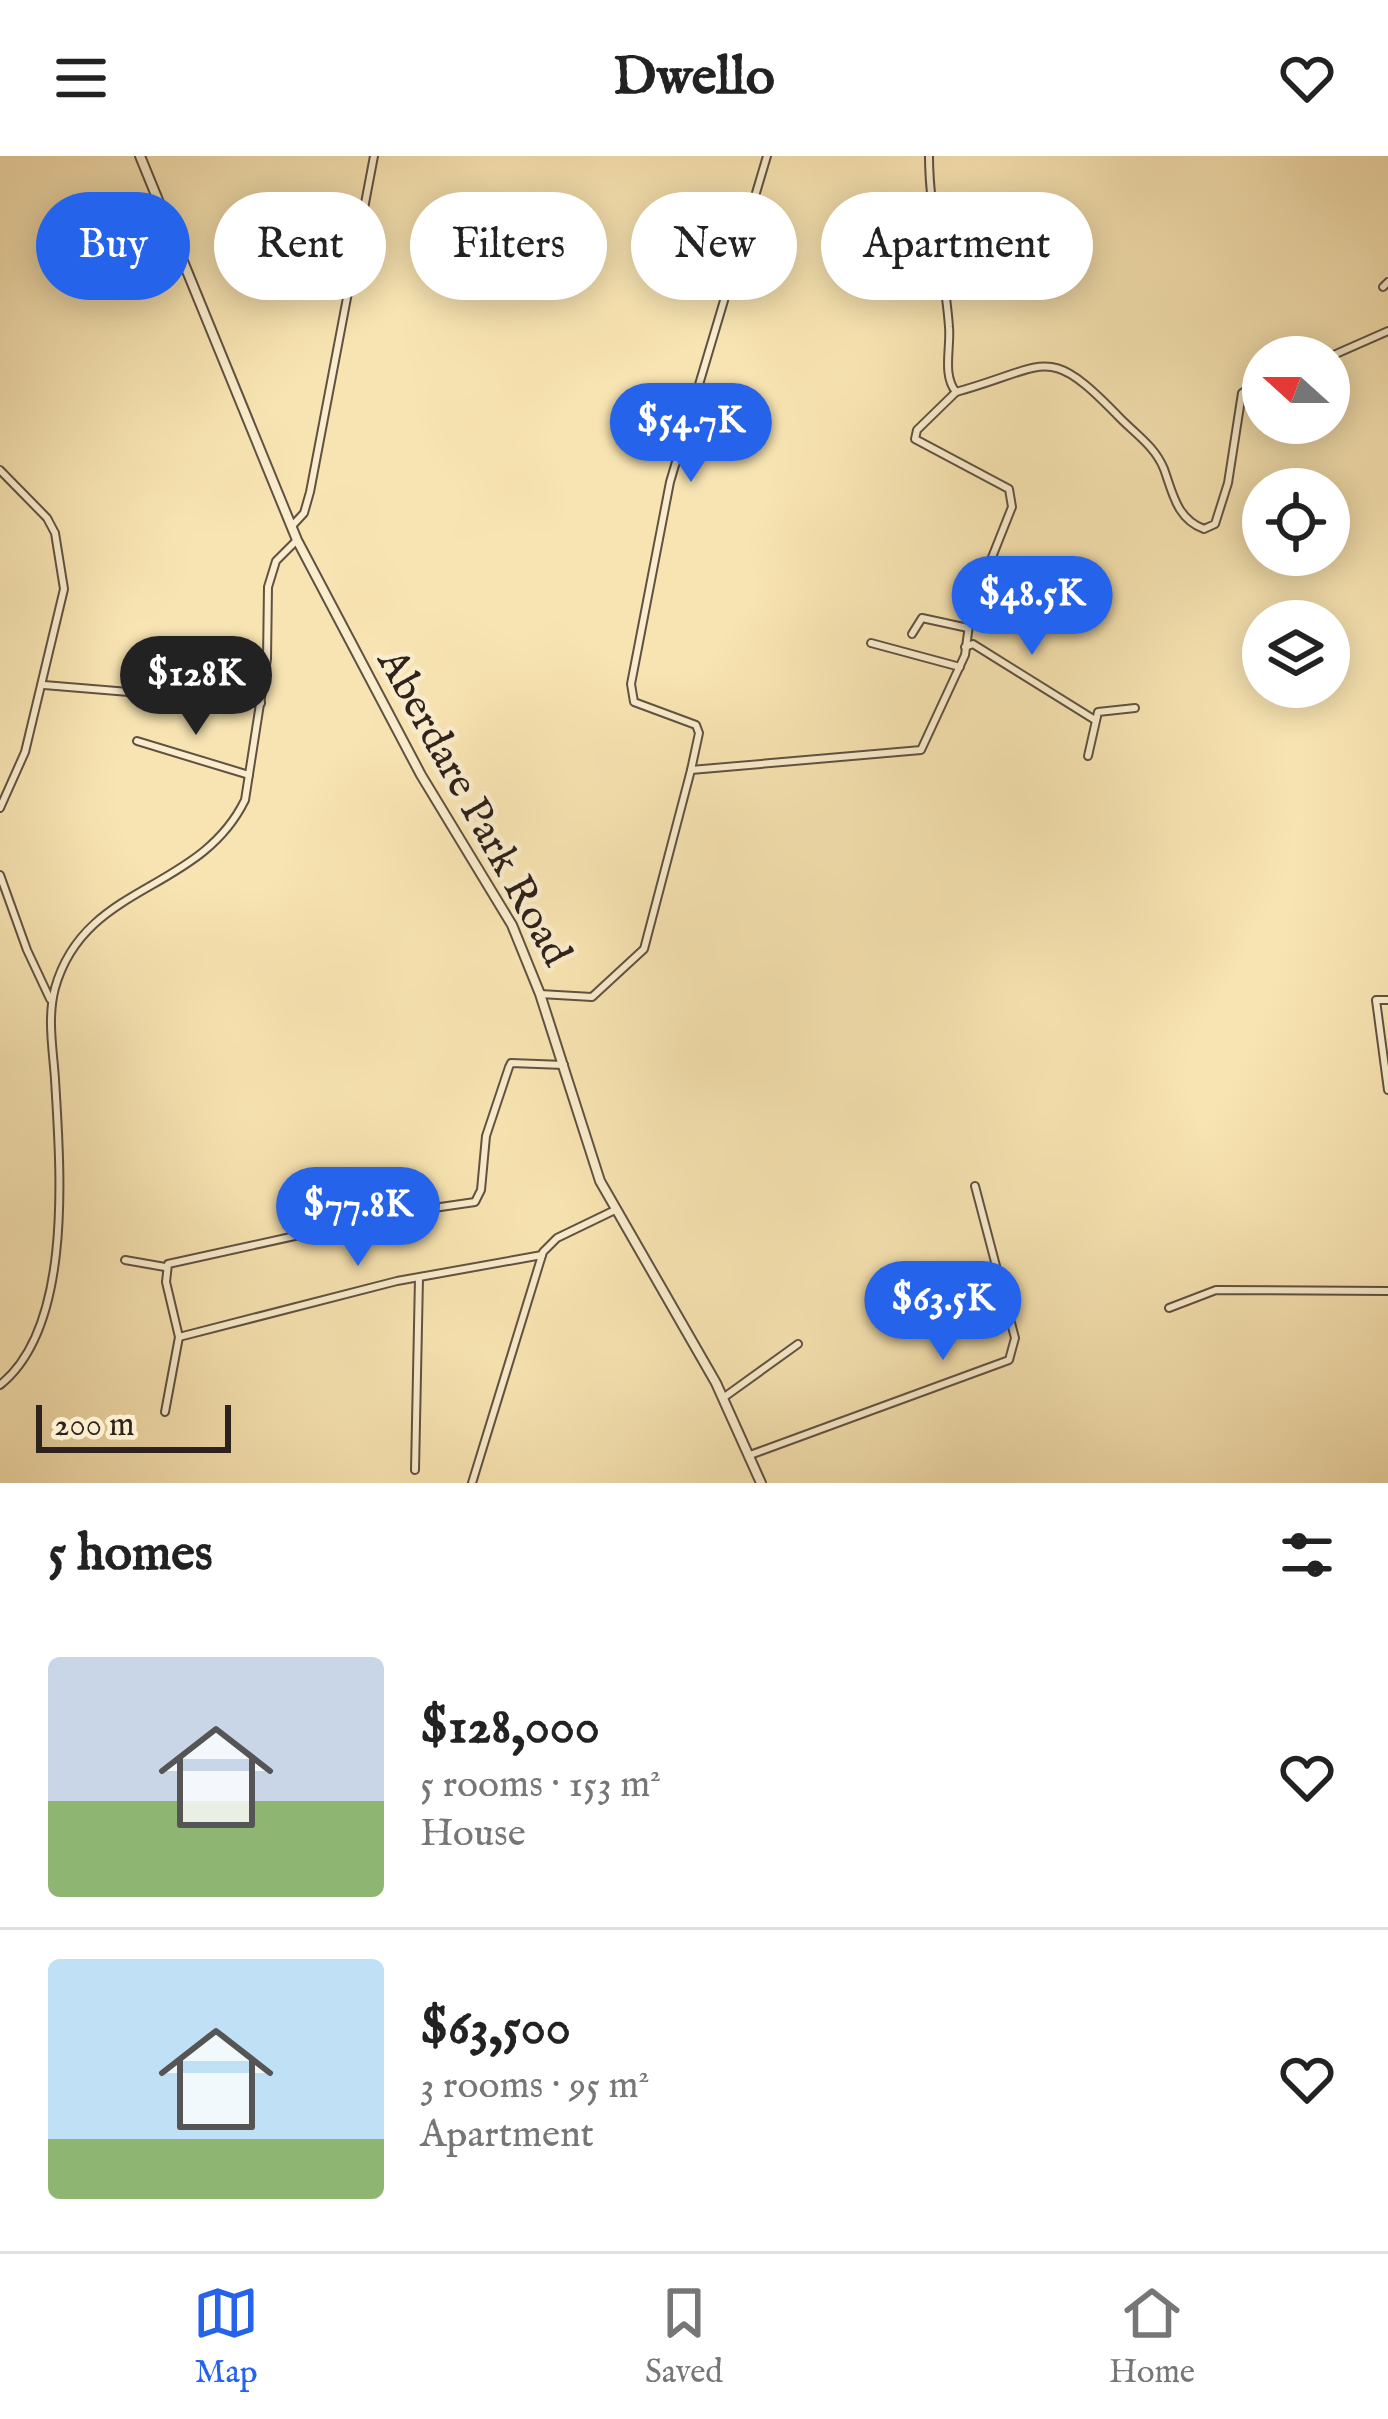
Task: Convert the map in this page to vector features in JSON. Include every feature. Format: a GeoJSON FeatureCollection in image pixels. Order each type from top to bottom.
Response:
{"type":"FeatureCollection","features":[{"type":"Feature","properties":{"kind":"street","name":"Aberdare Park Road"},"geometry":{"type":"LineString","coordinates":[[140,156],[297,539],[421,775],[512,925],[564,1065],[585,1142],[615,1210],[723,1397],[761,1483]]}},
{"type":"Feature","properties":{"kind":"street"},"geometry":{"type":"LineString","coordinates":[[292,526],[304,513],[310,492],[374,156]]}},
{"type":"Feature","properties":{"kind":"street"},"geometry":{"type":"LineString","coordinates":[[540,994],[592,997],[644,949],[699,733],[696,725],[634,702],[631,684],[670,482],[767,156]]}},
{"type":"Feature","properties":{"kind":"street"},"geometry":{"type":"LineString","coordinates":[[928,156],[929,192]]}},
{"type":"Feature","properties":{"kind":"street"},"geometry":{"type":"LineString","coordinates":[[946,300],[948,378],[956,392]]}},
{"type":"Feature","properties":{"kind":"street"},"geometry":{"type":"LineString","coordinates":[[1350,348],[1388,331]]}},
{"type":"Feature","properties":{"kind":"street"},"geometry":{"type":"LineString","coordinates":[[691,770],[822,755],[913,753],[930,738],[960,667],[968,628],[1012,499],[1009,489],[915,440],[917,430],[956,392],[1031,367],[1058,365],[1077,375],[1156,452],[1178,507],[1192,524],[1204,529],[1215,524],[1228,483],[1242,393]]}},
{"type":"Feature","properties":{"kind":"street"},"geometry":{"type":"LineString","coordinates":[[0,470],[46,518],[62,557],[62,604],[44,686],[25,752],[0,808]]}},
{"type":"Feature","properties":{"kind":"street"},"geometry":{"type":"LineString","coordinates":[[0,1385],[27,1359],[55,1261],[52,1003],[62,970],[91,927],[124,898],[188,867],[235,821],[250,775],[261,704],[268,587],[276,561],[297,539]]}},
{"type":"Feature","properties":{"kind":"street"},"geometry":{"type":"LineString","coordinates":[[912,634],[922,618],[968,628]]}},
{"type":"Feature","properties":{"kind":"street"},"geometry":{"type":"LineString","coordinates":[[871,643],[960,667]]}},
{"type":"Feature","properties":{"kind":"street"},"geometry":{"type":"LineString","coordinates":[[965,647],[973,644],[1095,720]]}},
{"type":"Feature","properties":{"kind":"street"},"geometry":{"type":"LineString","coordinates":[[44,686],[261,704]]}},
{"type":"Feature","properties":{"kind":"street"},"geometry":{"type":"LineString","coordinates":[[1088,756],[1098,712],[1135,708]]}},
{"type":"Feature","properties":{"kind":"street"},"geometry":{"type":"LineString","coordinates":[[137,741],[250,775]]}},
{"type":"Feature","properties":{"kind":"street"},"geometry":{"type":"LineString","coordinates":[[0,874],[52,1003]]}},
{"type":"Feature","properties":{"kind":"street"},"geometry":{"type":"LineString","coordinates":[[1388,1000],[1376,1000],[1388,1090]]}},
{"type":"Feature","properties":{"kind":"street"},"geometry":{"type":"LineString","coordinates":[[125,1260],[165,1267],[183,1258],[475,1202],[481,1190],[486,1136],[509,1067],[564,1065]]}},
{"type":"Feature","properties":{"kind":"street"},"geometry":{"type":"LineString","coordinates":[[750,1455],[1009,1360],[1015,1339],[975,1186]]}},
{"type":"Feature","properties":{"kind":"street"},"geometry":{"type":"LineString","coordinates":[[472,1483],[542,1255],[557,1238],[615,1210]]}},
{"type":"Feature","properties":{"kind":"street"},"geometry":{"type":"LineString","coordinates":[[179,1337],[419,1278],[542,1255]]}},
{"type":"Feature","properties":{"kind":"street"},"geometry":{"type":"LineString","coordinates":[[165,1267],[179,1337],[165,1412]]}},
{"type":"Feature","properties":{"kind":"street"},"geometry":{"type":"LineString","coordinates":[[415,1470],[419,1278]]}},
{"type":"Feature","properties":{"kind":"street"},"geometry":{"type":"LineString","coordinates":[[1169,1308],[1216,1290],[1388,1291]]}},
{"type":"Feature","properties":{"kind":"street"},"geometry":{"type":"LineString","coordinates":[[723,1397],[798,1343]]}}]}
